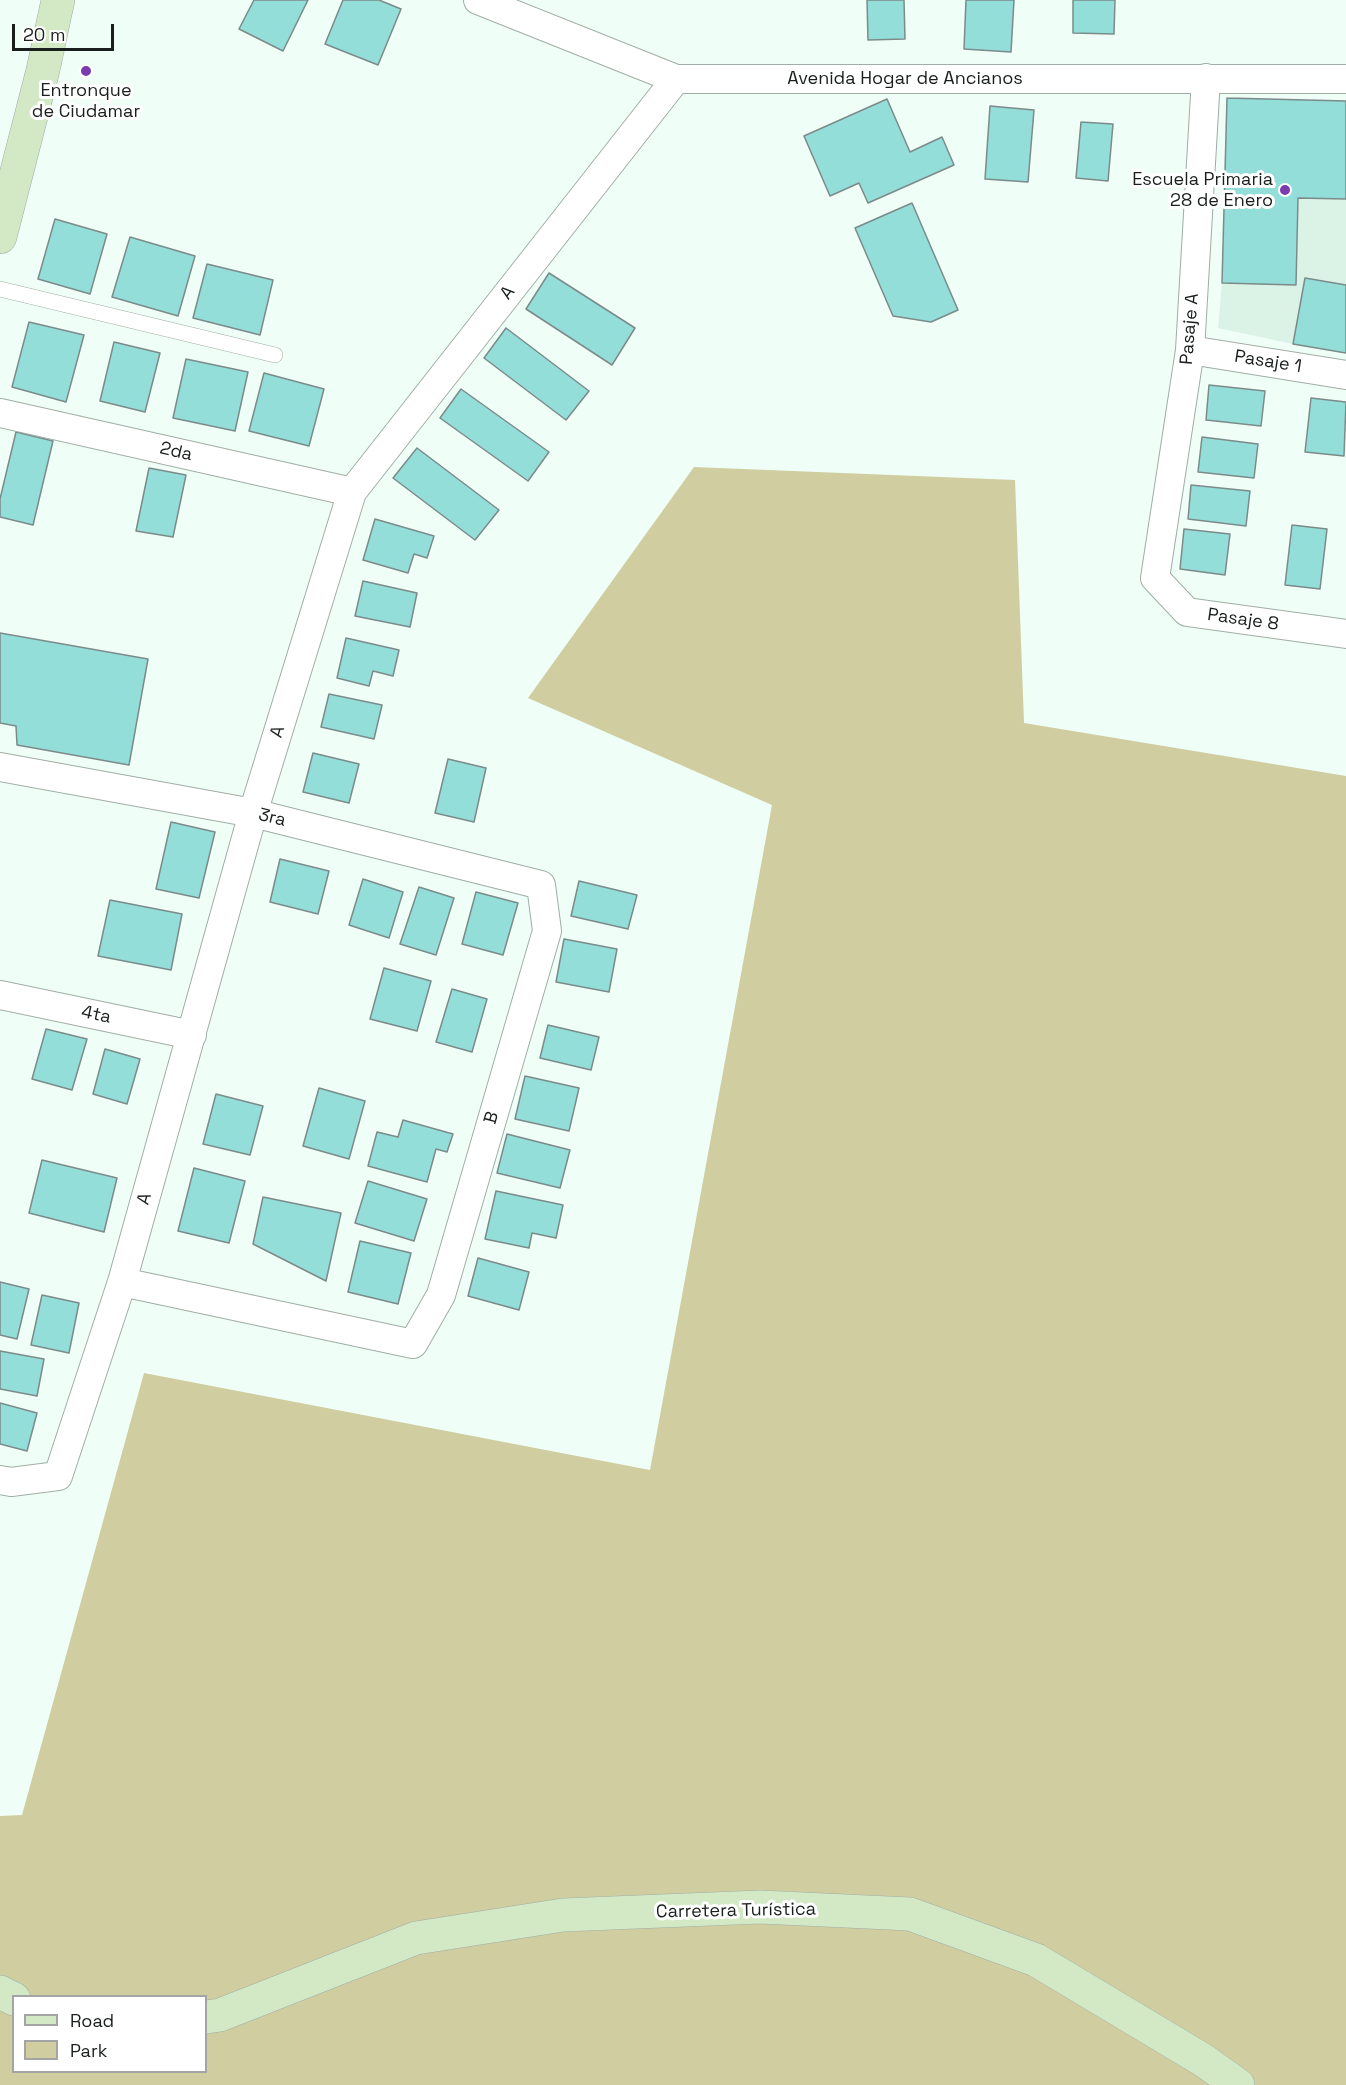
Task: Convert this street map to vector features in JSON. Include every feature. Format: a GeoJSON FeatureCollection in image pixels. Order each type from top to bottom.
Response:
{"type":"FeatureCollection","features":[{"type":"Feature","properties":{"kind":"main road"},"geometry":{"type":"LineString","coordinates":[[0,237],[43,70],[58,0]]}},
{"type":"Feature","properties":{"kind":"main road","name":"Carretera Turística"},"geometry":{"type":"LineString","coordinates":[[207,2017],[416,1938],[552,1917],[760,1907],[910,1914],[1035,1960],[1203,2060],[1238,2085]]}},
{"type":"Feature","properties":{"kind":"street","name":"Avenida Hogar de Ancianos"},"geometry":{"type":"LineString","coordinates":[[478,0],[676,79],[1346,79]]}},
{"type":"Feature","properties":{"kind":"street","name":"Pasaje A"},"geometry":{"type":"LineString","coordinates":[[1155,578],[1190,350],[1206,78]]}},
{"type":"Feature","properties":{"kind":"street","name":"A"},"geometry":{"type":"LineString","coordinates":[[0,1480],[11,1482],[58,1476],[122,1282],[254,813],[352,492],[676,79]]}},
{"type":"Feature","properties":{"kind":"street","name":"Pasaje 1"},"geometry":{"type":"LineString","coordinates":[[1190,350],[1346,375]]}},
{"type":"Feature","properties":{"kind":"street","name":"2da"},"geometry":{"type":"LineString","coordinates":[[0,412],[352,492]]}},
{"type":"Feature","properties":{"kind":"street","name":"Pasaje 8"},"geometry":{"type":"LineString","coordinates":[[1155,578],[1187,612],[1346,634]]}},
{"type":"Feature","properties":{"kind":"street","name":"3ra"},"geometry":{"type":"LineString","coordinates":[[0,767],[254,813],[541,885]]}},
{"type":"Feature","properties":{"kind":"street","name":"B"},"geometry":{"type":"LineString","coordinates":[[122,1282],[413,1344],[441,1294],[547,931],[541,885]]}},
{"type":"Feature","properties":{"kind":"street","name":"4ta"},"geometry":{"type":"LineString","coordinates":[[0,995],[192,1035]]}},
{"type":"Feature","properties":{"kind":"lane"},"geometry":{"type":"LineString","coordinates":[[0,289],[275,355]]}},
{"type":"Feature","properties":{"kind":"shaded area","name":"Escuela Primaria 28 de Enero"},"geometry":{"type":"Polygon","coordinates":[[[1227,98],[1346,101],[1346,285],[1305,278],[1293,344],[1218,328],[1222,283],[1227,98]]]}},
{"type":"Feature","properties":{"kind":"green space"},"geometry":{"type":"Polygon","coordinates":[[[694,467],[1015,480],[1024,723],[1346,776],[1346,2085],[0,2085],[0,1816],[22,1815],[144,1373],[650,1470],[772,805],[528,698],[694,467]]]}},
{"type":"Feature","properties":{"kind":"building"},"geometry":{"type":"Polygon","coordinates":[[[254,0],[308,0],[283,51],[239,29],[254,0]]]}},
{"type":"Feature","properties":{"kind":"building"},"geometry":{"type":"Polygon","coordinates":[[[343,0],[379,0],[401,9],[378,65],[325,44],[343,0]]]}},
{"type":"Feature","properties":{"kind":"building"},"geometry":{"type":"Polygon","coordinates":[[[867,0],[904,0],[905,39],[868,40],[867,0]]]}},
{"type":"Feature","properties":{"kind":"building"},"geometry":{"type":"Polygon","coordinates":[[[966,0],[1014,0],[1011,52],[964,49],[966,0]]]}},
{"type":"Feature","properties":{"kind":"building"},"geometry":{"type":"Polygon","coordinates":[[[1073,0],[1115,0],[1114,34],[1073,33],[1073,0]]]}},
{"type":"Feature","properties":{"kind":"building","name":"Escuela Primaria 28 de Enero"},"geometry":{"type":"Polygon","coordinates":[[[1227,98],[1346,101],[1346,199],[1298,198],[1296,285],[1222,283],[1227,98]]]}},
{"type":"Feature","properties":{"kind":"building"},"geometry":{"type":"Polygon","coordinates":[[[887,99],[910,152],[942,137],[954,165],[868,203],[859,183],[830,196],[804,136],[887,99]]]}},
{"type":"Feature","properties":{"kind":"building"},"geometry":{"type":"Polygon","coordinates":[[[990,106],[1034,110],[1028,182],[985,179],[990,106]]]}},
{"type":"Feature","properties":{"kind":"building"},"geometry":{"type":"Polygon","coordinates":[[[1081,122],[1113,124],[1108,181],[1076,178],[1081,122]]]}},
{"type":"Feature","properties":{"kind":"building"},"geometry":{"type":"Polygon","coordinates":[[[912,203],[958,310],[931,322],[893,316],[855,228],[912,203]]]}},
{"type":"Feature","properties":{"kind":"building"},"geometry":{"type":"Polygon","coordinates":[[[55,219],[107,234],[90,294],[38,279],[55,219]]]}},
{"type":"Feature","properties":{"kind":"building"},"geometry":{"type":"Polygon","coordinates":[[[130,237],[195,256],[178,316],[112,297],[130,237]]]}},
{"type":"Feature","properties":{"kind":"building"},"geometry":{"type":"Polygon","coordinates":[[[207,264],[273,280],[260,335],[193,318],[207,264]]]}},
{"type":"Feature","properties":{"kind":"building"},"geometry":{"type":"Polygon","coordinates":[[[549,273],[635,328],[612,365],[526,309],[549,273]]]}},
{"type":"Feature","properties":{"kind":"building"},"geometry":{"type":"Polygon","coordinates":[[[1305,278],[1346,285],[1346,353],[1293,344],[1305,278]]]}},
{"type":"Feature","properties":{"kind":"building"},"geometry":{"type":"Polygon","coordinates":[[[29,322],[84,335],[66,402],[12,387],[29,322]]]}},
{"type":"Feature","properties":{"kind":"building"},"geometry":{"type":"Polygon","coordinates":[[[506,328],[589,391],[566,420],[484,358],[506,328]]]}},
{"type":"Feature","properties":{"kind":"building"},"geometry":{"type":"Polygon","coordinates":[[[114,342],[160,353],[145,412],[100,401],[114,342]]]}},
{"type":"Feature","properties":{"kind":"building"},"geometry":{"type":"Polygon","coordinates":[[[186,359],[248,372],[235,431],[173,418],[186,359]]]}},
{"type":"Feature","properties":{"kind":"building"},"geometry":{"type":"Polygon","coordinates":[[[264,373],[324,389],[309,446],[249,431],[264,373]]]}},
{"type":"Feature","properties":{"kind":"building"},"geometry":{"type":"Polygon","coordinates":[[[1209,385],[1265,391],[1261,426],[1206,420],[1209,385]]]}},
{"type":"Feature","properties":{"kind":"building"},"geometry":{"type":"Polygon","coordinates":[[[461,389],[549,452],[528,481],[440,418],[461,389]]]}},
{"type":"Feature","properties":{"kind":"building"},"geometry":{"type":"Polygon","coordinates":[[[1311,398],[1346,402],[1344,456],[1305,452],[1311,398]]]}},
{"type":"Feature","properties":{"kind":"building"},"geometry":{"type":"Polygon","coordinates":[[[16,432],[53,441],[33,525],[0,517],[0,499],[16,432]]]}},
{"type":"Feature","properties":{"kind":"building"},"geometry":{"type":"Polygon","coordinates":[[[1202,437],[1258,444],[1254,478],[1198,472],[1202,437]]]}},
{"type":"Feature","properties":{"kind":"building"},"geometry":{"type":"Polygon","coordinates":[[[417,448],[499,510],[475,540],[393,478],[417,448]]]}},
{"type":"Feature","properties":{"kind":"building"},"geometry":{"type":"Polygon","coordinates":[[[149,468],[186,475],[173,537],[136,531],[149,468]]]}},
{"type":"Feature","properties":{"kind":"building"},"geometry":{"type":"Polygon","coordinates":[[[1191,485],[1250,491],[1246,526],[1188,519],[1191,485]]]}},
{"type":"Feature","properties":{"kind":"building"},"geometry":{"type":"Polygon","coordinates":[[[375,519],[434,536],[427,558],[414,554],[408,573],[363,560],[375,519]]]}},
{"type":"Feature","properties":{"kind":"building"},"geometry":{"type":"Polygon","coordinates":[[[1292,525],[1327,529],[1320,589],[1285,585],[1292,525]]]}},
{"type":"Feature","properties":{"kind":"building"},"geometry":{"type":"Polygon","coordinates":[[[1184,529],[1230,534],[1225,575],[1180,569],[1184,529]]]}},
{"type":"Feature","properties":{"kind":"building"},"geometry":{"type":"Polygon","coordinates":[[[363,581],[417,593],[410,627],[355,616],[363,581]]]}},
{"type":"Feature","properties":{"kind":"building"},"geometry":{"type":"Polygon","coordinates":[[[0,633],[148,659],[129,765],[17,745],[16,726],[0,723],[0,633]]]}},
{"type":"Feature","properties":{"kind":"building"},"geometry":{"type":"Polygon","coordinates":[[[346,638],[399,650],[393,676],[373,671],[369,686],[337,678],[346,638]]]}},
{"type":"Feature","properties":{"kind":"building"},"geometry":{"type":"Polygon","coordinates":[[[329,694],[382,705],[374,739],[321,727],[329,694]]]}},
{"type":"Feature","properties":{"kind":"building"},"geometry":{"type":"Polygon","coordinates":[[[313,753],[359,764],[349,803],[303,792],[313,753]]]}},
{"type":"Feature","properties":{"kind":"building"},"geometry":{"type":"Polygon","coordinates":[[[448,759],[486,768],[474,822],[435,813],[448,759]]]}},
{"type":"Feature","properties":{"kind":"building"},"geometry":{"type":"Polygon","coordinates":[[[171,822],[215,832],[199,898],[156,889],[171,822]]]}},
{"type":"Feature","properties":{"kind":"building"},"geometry":{"type":"Polygon","coordinates":[[[280,859],[329,871],[318,914],[270,902],[280,859]]]}},
{"type":"Feature","properties":{"kind":"building"},"geometry":{"type":"Polygon","coordinates":[[[363,879],[403,892],[389,938],[349,925],[363,879]]]}},
{"type":"Feature","properties":{"kind":"building"},"geometry":{"type":"Polygon","coordinates":[[[579,881],[637,895],[628,929],[571,916],[579,881]]]}},
{"type":"Feature","properties":{"kind":"building"},"geometry":{"type":"Polygon","coordinates":[[[419,887],[454,898],[436,955],[400,944],[419,887]]]}},
{"type":"Feature","properties":{"kind":"building"},"geometry":{"type":"Polygon","coordinates":[[[476,892],[518,903],[503,955],[462,944],[476,892]]]}},
{"type":"Feature","properties":{"kind":"building"},"geometry":{"type":"Polygon","coordinates":[[[110,900],[182,914],[171,970],[98,956],[110,900]]]}},
{"type":"Feature","properties":{"kind":"building"},"geometry":{"type":"Polygon","coordinates":[[[564,939],[617,949],[609,992],[556,982],[564,939]]]}},
{"type":"Feature","properties":{"kind":"building"},"geometry":{"type":"Polygon","coordinates":[[[384,968],[431,981],[417,1031],[370,1019],[384,968]]]}},
{"type":"Feature","properties":{"kind":"building"},"geometry":{"type":"Polygon","coordinates":[[[452,989],[487,999],[472,1052],[436,1042],[452,989]]]}},
{"type":"Feature","properties":{"kind":"building"},"geometry":{"type":"Polygon","coordinates":[[[548,1025],[599,1037],[591,1070],[540,1058],[548,1025]]]}},
{"type":"Feature","properties":{"kind":"building"},"geometry":{"type":"Polygon","coordinates":[[[46,1029],[87,1039],[72,1090],[32,1079],[46,1029]]]}},
{"type":"Feature","properties":{"kind":"building"},"geometry":{"type":"Polygon","coordinates":[[[105,1049],[140,1059],[127,1104],[93,1094],[105,1049]]]}},
{"type":"Feature","properties":{"kind":"building"},"geometry":{"type":"Polygon","coordinates":[[[525,1076],[579,1088],[569,1131],[515,1119],[525,1076]]]}},
{"type":"Feature","properties":{"kind":"building"},"geometry":{"type":"Polygon","coordinates":[[[319,1088],[365,1101],[349,1159],[303,1146],[319,1088]]]}},
{"type":"Feature","properties":{"kind":"building"},"geometry":{"type":"Polygon","coordinates":[[[216,1094],[263,1106],[250,1155],[203,1144],[216,1094]]]}},
{"type":"Feature","properties":{"kind":"building"},"geometry":{"type":"Polygon","coordinates":[[[403,1120],[453,1134],[447,1152],[436,1149],[427,1182],[368,1166],[377,1132],[398,1137],[403,1120]]]}},
{"type":"Feature","properties":{"kind":"building"},"geometry":{"type":"Polygon","coordinates":[[[507,1134],[570,1150],[560,1188],[497,1173],[507,1134]]]}},
{"type":"Feature","properties":{"kind":"building"},"geometry":{"type":"Polygon","coordinates":[[[42,1160],[117,1178],[104,1232],[29,1213],[42,1160]]]}},
{"type":"Feature","properties":{"kind":"building"},"geometry":{"type":"Polygon","coordinates":[[[194,1168],[245,1181],[229,1243],[178,1231],[194,1168]]]}},
{"type":"Feature","properties":{"kind":"building"},"geometry":{"type":"Polygon","coordinates":[[[368,1181],[427,1199],[414,1241],[355,1223],[368,1181]]]}},
{"type":"Feature","properties":{"kind":"building"},"geometry":{"type":"Polygon","coordinates":[[[496,1191],[563,1205],[556,1238],[532,1233],[529,1248],[485,1239],[496,1191]]]}},
{"type":"Feature","properties":{"kind":"building"},"geometry":{"type":"Polygon","coordinates":[[[263,1197],[341,1213],[326,1281],[253,1244],[263,1197]]]}},
{"type":"Feature","properties":{"kind":"building"},"geometry":{"type":"Polygon","coordinates":[[[360,1241],[411,1253],[398,1304],[348,1292],[360,1241]]]}},
{"type":"Feature","properties":{"kind":"building"},"geometry":{"type":"Polygon","coordinates":[[[478,1258],[529,1272],[519,1310],[468,1296],[478,1258]]]}},
{"type":"Feature","properties":{"kind":"building"},"geometry":{"type":"Polygon","coordinates":[[[0,1282],[29,1289],[17,1339],[0,1335],[0,1282]]]}},
{"type":"Feature","properties":{"kind":"building"},"geometry":{"type":"Polygon","coordinates":[[[42,1295],[79,1303],[69,1353],[31,1345],[42,1295]]]}},
{"type":"Feature","properties":{"kind":"building"},"geometry":{"type":"Polygon","coordinates":[[[0,1351],[44,1359],[37,1396],[0,1389],[0,1351]]]}},
{"type":"Feature","properties":{"kind":"building"},"geometry":{"type":"Polygon","coordinates":[[[0,1403],[37,1413],[27,1451],[0,1444],[0,1403]]]}},
{"type":"Feature","properties":{"kind":"place","name":"Entronque de Ciudamar"},"geometry":{"type":"Point","coordinates":[86,71]}},
{"type":"Feature","properties":{"kind":"place","name":"Escuela Primaria 28 de Enero"},"geometry":{"type":"Point","coordinates":[1285,190]}}]}
